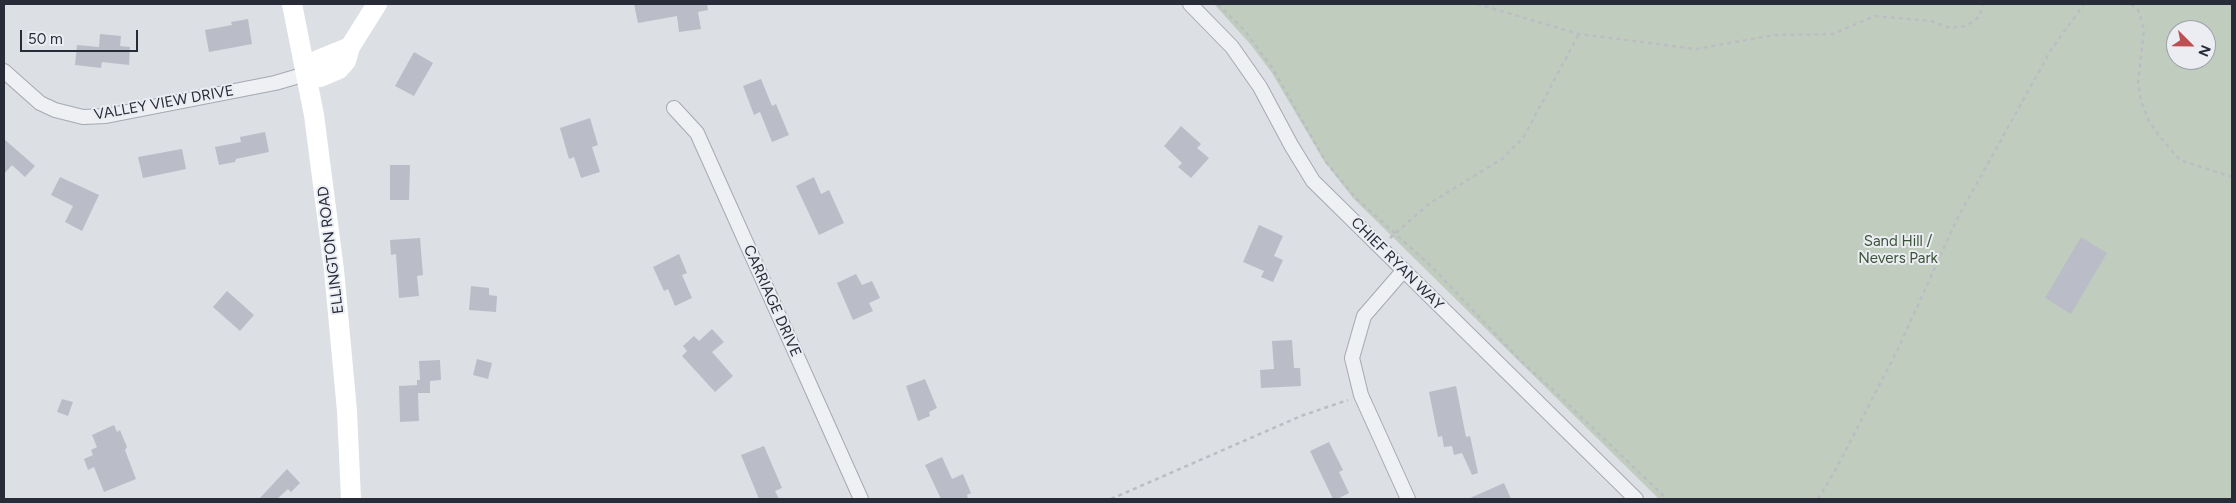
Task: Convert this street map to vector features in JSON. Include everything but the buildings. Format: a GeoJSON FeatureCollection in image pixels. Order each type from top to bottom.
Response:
{"type":"FeatureCollection","features":[{"type":"Feature","properties":{"kind":"main road","name":"ELLINGTON ROAD"},"geometry":{"type":"LineString","coordinates":[[292,4],[315,124],[334,270],[347,411],[351,499]]}},
{"type":"Feature","properties":{"kind":"main road"},"geometry":{"type":"LineString","coordinates":[[306,74],[318,60],[350,47],[377,4]]}},
{"type":"Feature","properties":{"kind":"street","name":"CHIEF RYAN WAY"},"geometry":{"type":"LineString","coordinates":[[1190,4],[1232,47],[1260,87],[1313,181],[1636,499]]}},
{"type":"Feature","properties":{"kind":"street","name":"VALLEY VIEW DRIVE"},"geometry":{"type":"LineString","coordinates":[[4,71],[40,102],[55,110],[83,117],[106,116],[275,83],[306,74]]}},
{"type":"Feature","properties":{"kind":"street","name":"CARRIAGE DRIVE"},"geometry":{"type":"LineString","coordinates":[[674,108],[697,133],[861,499]]}},
{"type":"Feature","properties":{"kind":"street"},"geometry":{"type":"LineString","coordinates":[[1403,271],[1363,319],[1352,358],[1361,395],[1408,499]]}},
{"type":"Feature","properties":{"kind":"path"},"geometry":{"type":"LineString","coordinates":[[1218,4],[1245,31],[1272,69],[1326,162],[1355,198],[1433,268],[1521,361],[1667,499]]}},
{"type":"Feature","properties":{"kind":"path"},"geometry":{"type":"LineString","coordinates":[[1477,4],[1579,34],[1696,49],[1774,35],[1833,34],[1875,16],[1931,21],[1950,28],[1966,26],[1979,17],[1983,4]]}},
{"type":"Feature","properties":{"kind":"path"},"geometry":{"type":"LineString","coordinates":[[1818,499],[1836,469],[1898,349],[1956,219],[2051,50],[2084,4]]}},
{"type":"Feature","properties":{"kind":"path"},"geometry":{"type":"LineString","coordinates":[[2131,4],[2138,10],[2144,29],[2138,83],[2141,102],[2149,121],[2180,160],[2232,177]]}},
{"type":"Feature","properties":{"kind":"path"},"geometry":{"type":"LineString","coordinates":[[1380,248],[1430,203],[1502,158],[1523,138],[1579,34]]}},
{"type":"Feature","properties":{"kind":"path"},"geometry":{"type":"LineString","coordinates":[[1111,499],[1301,416],[1361,395]]}},
{"type":"Feature","properties":{"kind":"green space","name":"Sand Hill / Nevers Park"},"geometry":{"type":"Polygon","coordinates":[[[1214,4],[2232,4],[2232,499],[1659,499],[1353,198],[1324,161],[1272,73],[1251,45],[1214,4]]]}}]}
